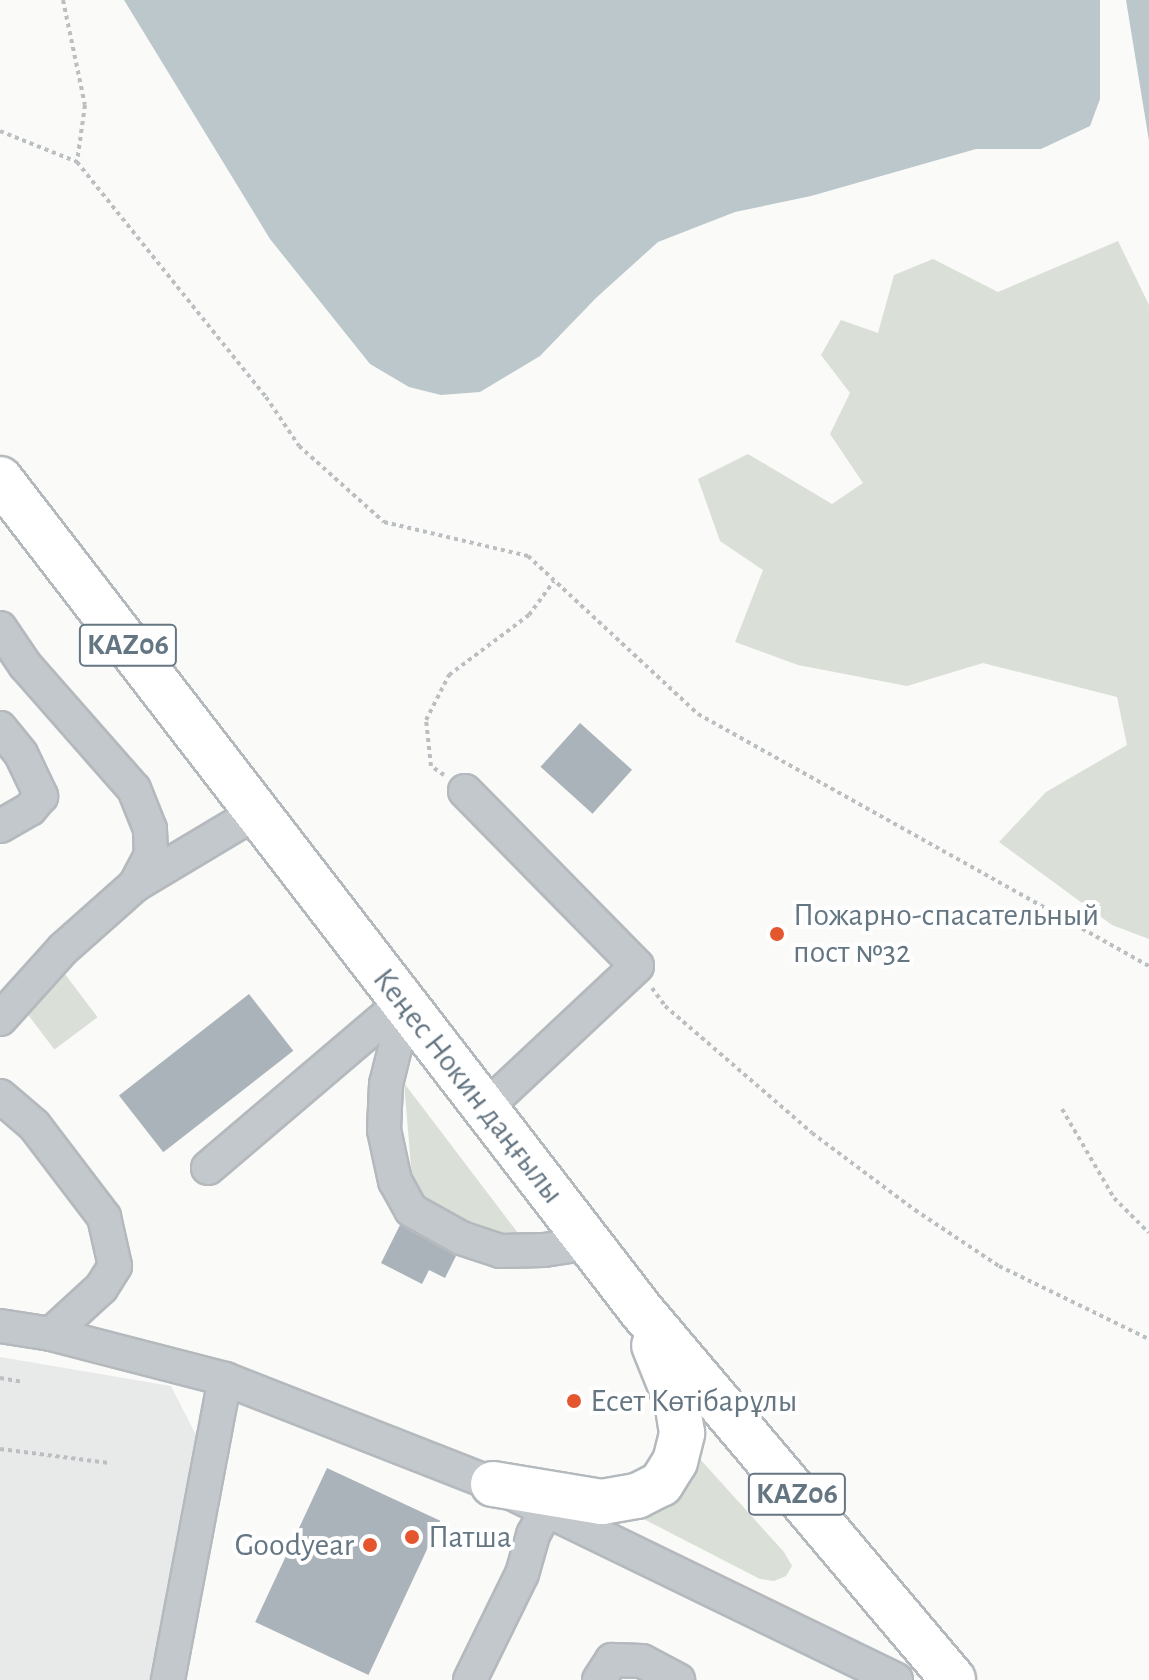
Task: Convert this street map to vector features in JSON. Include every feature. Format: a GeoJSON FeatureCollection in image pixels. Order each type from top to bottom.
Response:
{"type":"FeatureCollection","features":[{"type":"Feature","properties":{"kind":"highway","name":"Кеңес Нокин даңғылы"},"geometry":{"type":"LineString","coordinates":[[0,479],[640,1309],[953,1680]]}},
{"type":"Feature","properties":{"kind":"highway"},"geometry":{"type":"LineString","coordinates":[[493,1484],[602,1502],[645,1494],[661,1484],[680,1450],[681,1419],[640,1309]]}},
{"type":"Feature","properties":{"kind":"street"},"geometry":{"type":"LineString","coordinates":[[0,628],[25,665],[134,789],[150,829],[151,855],[135,885]]}},
{"type":"Feature","properties":{"kind":"street"},"geometry":{"type":"LineString","coordinates":[[0,728],[21,754],[41,796],[30,809],[0,826]]}},
{"type":"Feature","properties":{"kind":"street"},"geometry":{"type":"LineString","coordinates":[[465,791],[637,966],[485,1108]]}},
{"type":"Feature","properties":{"kind":"street"},"geometry":{"type":"LineString","coordinates":[[0,1019],[63,949],[135,885],[257,812]]}},
{"type":"Feature","properties":{"kind":"street"},"geometry":{"type":"LineString","coordinates":[[208,1168],[408,1008]]}},
{"type":"Feature","properties":{"kind":"street"},"geometry":{"type":"LineString","coordinates":[[408,1008],[386,1084],[384,1130],[395,1181],[411,1210],[461,1238],[500,1251],[544,1250],[589,1243]]}},
{"type":"Feature","properties":{"kind":"street"},"geometry":{"type":"LineString","coordinates":[[0,1096],[34,1125],[104,1217],[115,1266],[101,1288],[51,1334]]}},
{"type":"Feature","properties":{"kind":"street"},"geometry":{"type":"LineString","coordinates":[[0,1326],[51,1334],[225,1379],[493,1484],[896,1680]]}},
{"type":"Feature","properties":{"kind":"street"},"geometry":{"type":"LineString","coordinates":[[168,1680],[225,1379]]}},
{"type":"Feature","properties":{"kind":"street"},"geometry":{"type":"LineString","coordinates":[[470,1680],[522,1574],[533,1535],[546,1511]]}},
{"type":"Feature","properties":{"kind":"street"},"geometry":{"type":"LineString","coordinates":[[599,1680],[612,1660],[642,1661],[678,1680]]}},
{"type":"Feature","properties":{"kind":"path"},"geometry":{"type":"LineString","coordinates":[[63,0],[85,105],[77,162]]}},
{"type":"Feature","properties":{"kind":"path"},"geometry":{"type":"LineString","coordinates":[[0,131],[77,162],[266,397],[299,446],[384,522],[528,556],[698,714],[1149,966]]}},
{"type":"Feature","properties":{"kind":"path"},"geometry":{"type":"LineString","coordinates":[[465,791],[431,766],[426,720],[449,675],[529,615],[554,581]]}},
{"type":"Feature","properties":{"kind":"path"},"geometry":{"type":"LineString","coordinates":[[637,966],[665,1006],[812,1133],[915,1210],[999,1266],[1149,1339]]}},
{"type":"Feature","properties":{"kind":"path"},"geometry":{"type":"LineString","coordinates":[[1062,1109],[1114,1198],[1149,1233]]}},
{"type":"Feature","properties":{"kind":"path"},"geometry":{"type":"LineString","coordinates":[[0,1378],[22,1382]]}},
{"type":"Feature","properties":{"kind":"path"},"geometry":{"type":"LineString","coordinates":[[0,1449],[109,1463]]}},
{"type":"Feature","properties":{"kind":"shaded area"},"geometry":{"type":"Polygon","coordinates":[[[124,0],[1100,0],[1100,99],[1090,126],[1041,149],[976,149],[811,196],[735,212],[658,242],[596,298],[540,356],[480,392],[441,395],[409,387],[370,364],[270,239],[124,0]]]}},
{"type":"Feature","properties":{"kind":"shaded area"},"geometry":{"type":"Polygon","coordinates":[[[1126,0],[1149,0],[1149,141],[1126,0]]]}},
{"type":"Feature","properties":{"kind":"shaded area"},"geometry":{"type":"Polygon","coordinates":[[[1118,241],[1149,305],[1149,939],[1112,925],[999,842],[1046,792],[1127,745],[1117,697],[983,663],[907,686],[798,665],[735,642],[763,570],[720,541],[698,479],[748,454],[832,504],[863,483],[830,434],[850,393],[821,355],[841,320],[878,333],[894,275],[933,259],[998,292],[1118,241]]]}},
{"type":"Feature","properties":{"kind":"shaded area"},"geometry":{"type":"Polygon","coordinates":[[[65,974],[97,1017],[54,1050],[22,1006],[65,974]]]}},
{"type":"Feature","properties":{"kind":"shaded area"},"geometry":{"type":"Polygon","coordinates":[[[404,1083],[521,1237],[476,1232],[413,1190],[404,1083]]]}},
{"type":"Feature","properties":{"kind":"shaded area"},"geometry":{"type":"Polygon","coordinates":[[[0,1357],[171,1386],[197,1437],[152,1680],[0,1680],[0,1357]]]}},
{"type":"Feature","properties":{"kind":"shaded area"},"geometry":{"type":"Polygon","coordinates":[[[690,1448],[784,1552],[792,1566],[786,1576],[774,1581],[760,1579],[628,1511],[690,1448]]]}},
{"type":"Feature","properties":{"kind":"building"},"geometry":{"type":"Polygon","coordinates":[[[580,723],[632,770],[593,814],[541,767],[580,723]]]}},
{"type":"Feature","properties":{"kind":"building"},"geometry":{"type":"Polygon","coordinates":[[[249,994],[293,1051],[163,1152],[119,1096],[249,994]]]}},
{"type":"Feature","properties":{"kind":"building"},"geometry":{"type":"Polygon","coordinates":[[[400,1225],[456,1256],[445,1278],[429,1270],[422,1284],[381,1263],[400,1225]]]}},
{"type":"Feature","properties":{"kind":"building"},"geometry":{"type":"Polygon","coordinates":[[[327,1468],[440,1521],[368,1675],[255,1622],[327,1468]]]}},
{"type":"Feature","properties":{"kind":"place","name":"Пожарно-спасательный пост №32"},"geometry":{"type":"Point","coordinates":[777,934]}},
{"type":"Feature","properties":{"kind":"place","name":"Есет Көтібарұлы"},"geometry":{"type":"Point","coordinates":[574,1401]}},
{"type":"Feature","properties":{"kind":"place","name":"Патша"},"geometry":{"type":"Point","coordinates":[412,1537]}},
{"type":"Feature","properties":{"kind":"place","name":"Goodyear"},"geometry":{"type":"Point","coordinates":[370,1545]}}]}
